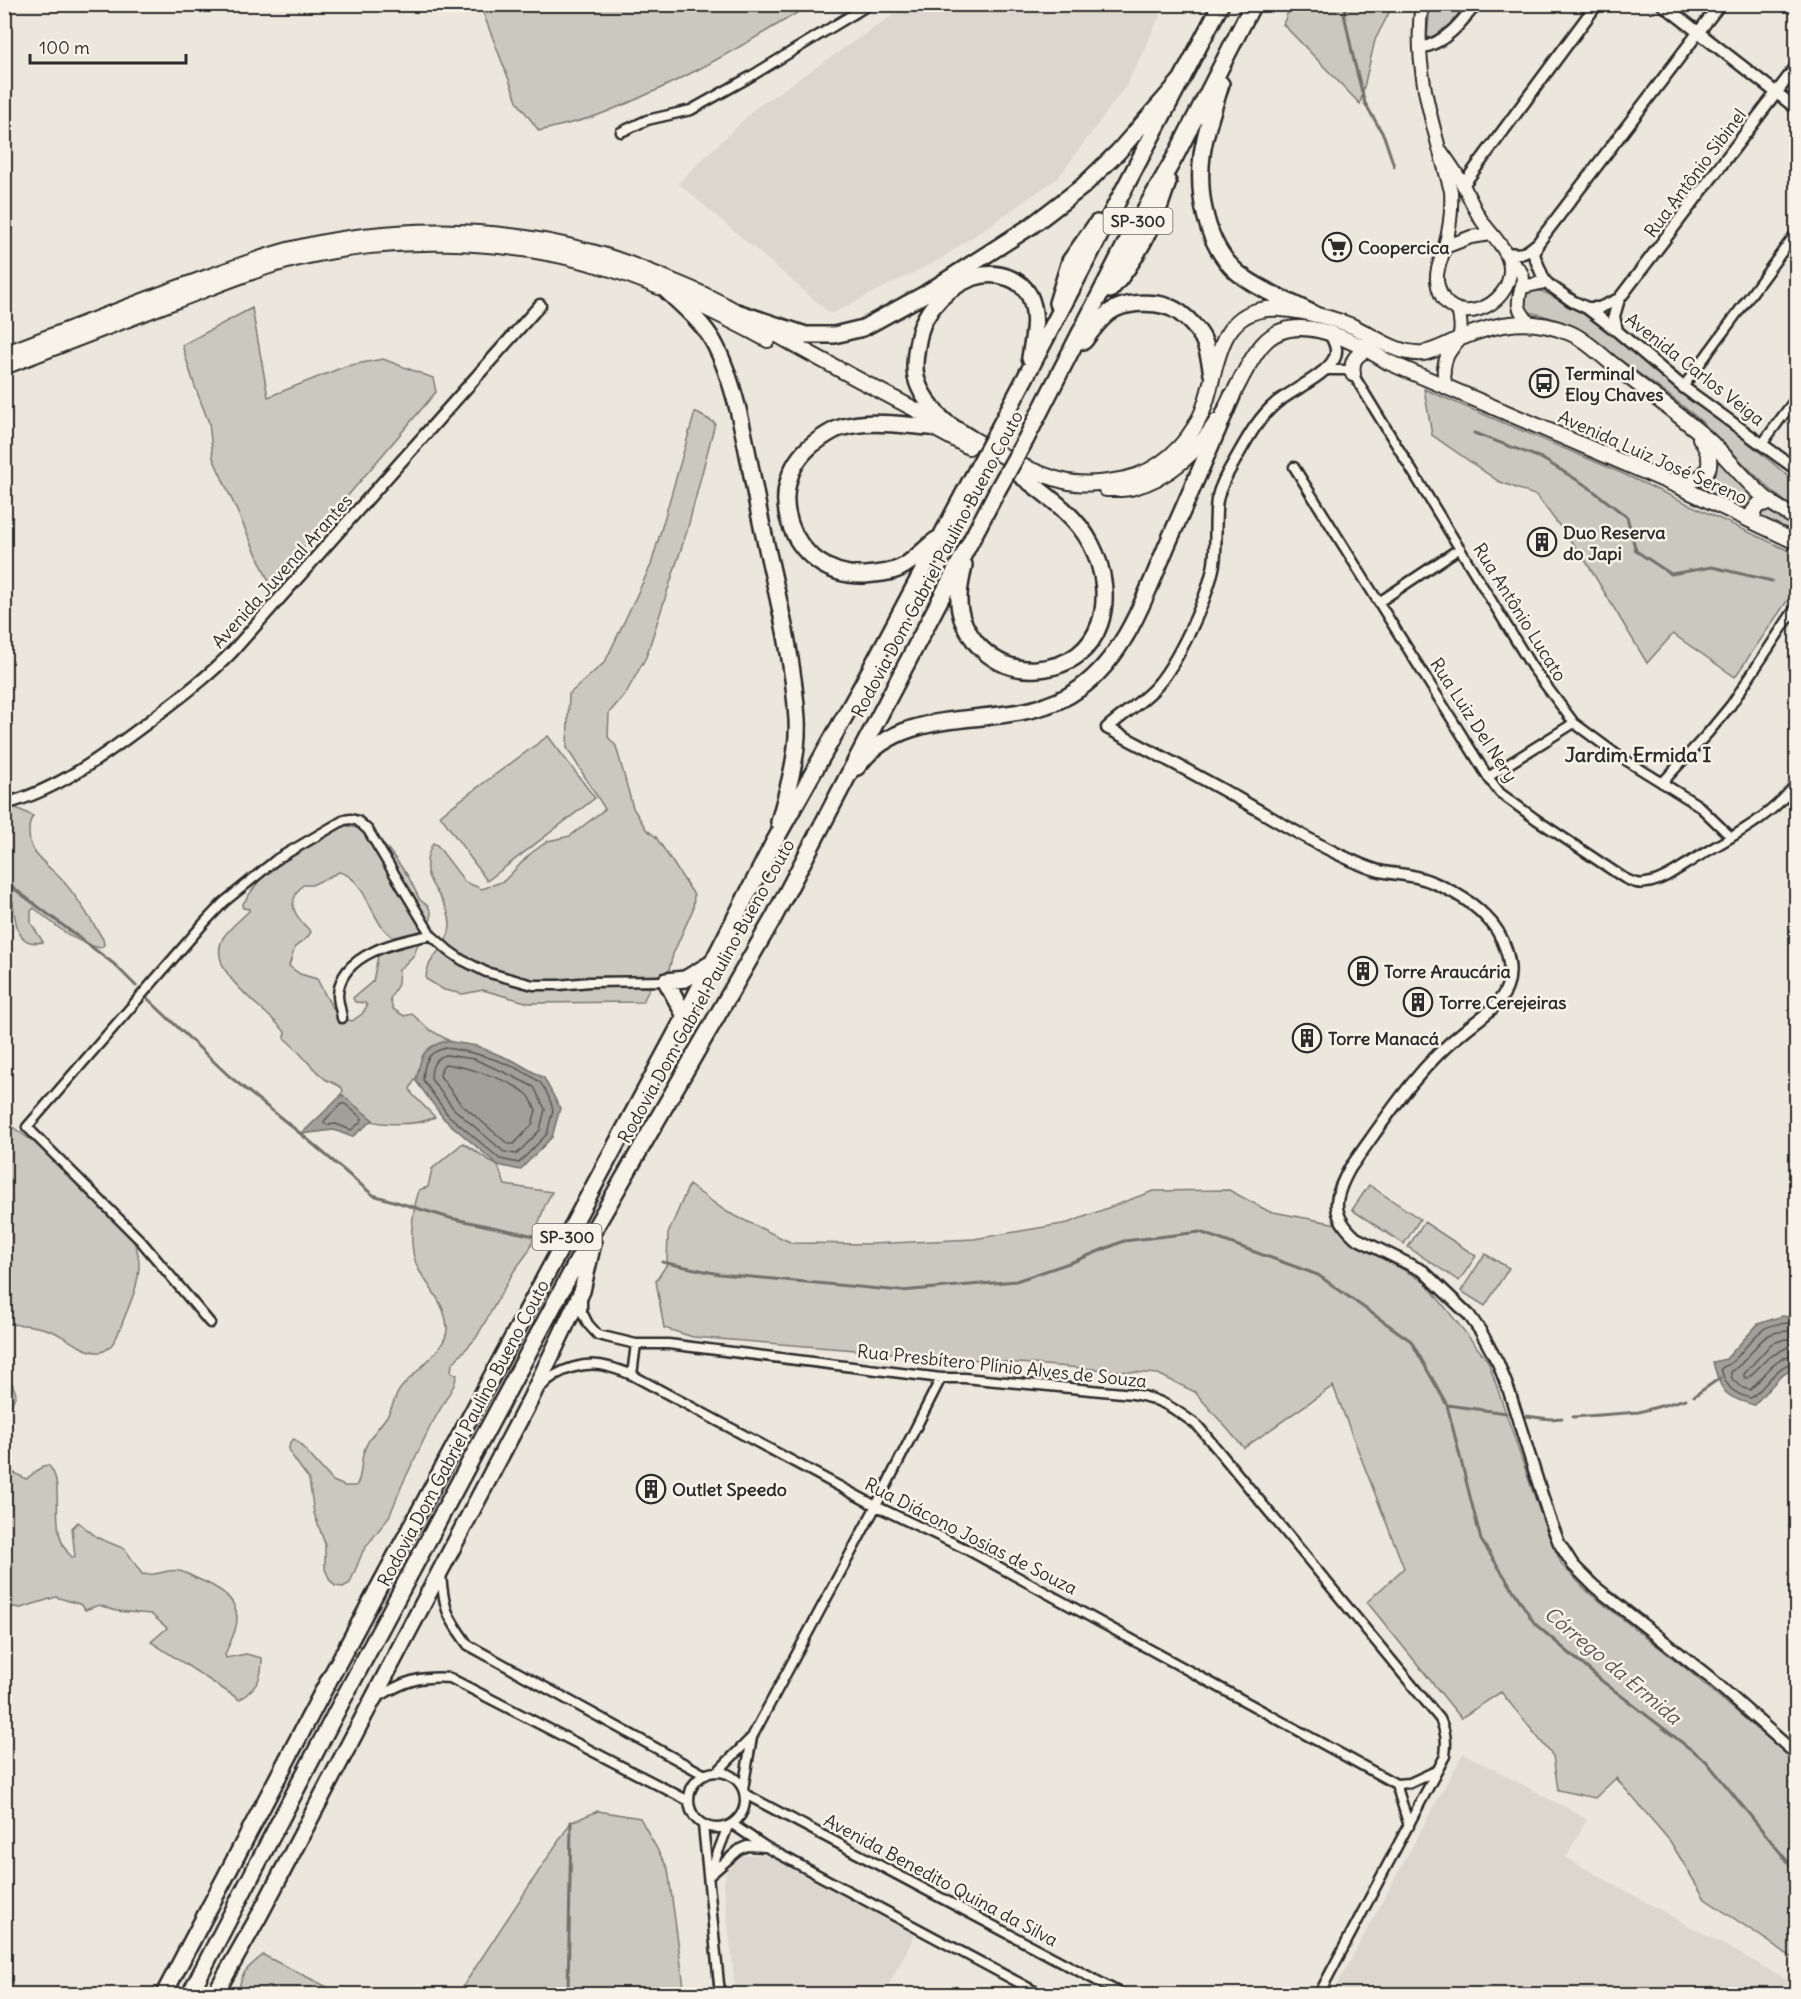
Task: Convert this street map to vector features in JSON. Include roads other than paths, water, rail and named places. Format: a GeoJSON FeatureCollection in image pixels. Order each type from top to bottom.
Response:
{"type":"FeatureCollection","features":[{"type":"Feature","properties":{"kind":"highway","name":"Rodovia Dom Gabriel Paulino Bueno Couto"},"geometry":{"type":"LineString","coordinates":[[164,1995],[685,1016],[773,844],[860,689],[1000,426],[1221,4]]}},
{"type":"Feature","properties":{"kind":"highway","name":"Rodovia Dom Gabriel Paulino Bueno Couto"},"geometry":{"type":"LineString","coordinates":[[190,1995],[345,1694],[596,1226],[774,917],[1125,245],[1230,53],[1253,4]]}},
{"type":"Feature","properties":{"kind":"highway"},"geometry":{"type":"LineString","coordinates":[[1230,53],[1209,122],[1202,154],[1200,184],[1212,236],[1225,259],[1248,281],[1314,314]]}},
{"type":"Feature","properties":{"kind":"highway"},"geometry":{"type":"LineString","coordinates":[[737,312],[806,335],[834,335],[863,328],[925,294],[1031,226],[1082,187],[1118,152],[1181,80]]}},
{"type":"Feature","properties":{"kind":"highway"},"geometry":{"type":"LineString","coordinates":[[970,438],[943,420],[925,397],[916,377],[917,347],[924,320],[938,301],[972,276],[1002,275],[1019,282],[1029,296],[1035,327],[1027,373]]}},
{"type":"Feature","properties":{"kind":"highway"},"geometry":{"type":"LineString","coordinates":[[667,291],[698,321],[713,341],[727,374],[739,418],[792,667],[797,720],[795,755],[773,844]]}},
{"type":"Feature","properties":{"kind":"highway"},"geometry":{"type":"LineString","coordinates":[[1053,385],[1105,315],[1131,304],[1157,305],[1179,311],[1204,340],[1212,374]]}},
{"type":"Feature","properties":{"kind":"highway"},"geometry":{"type":"LineString","coordinates":[[836,796],[864,758],[885,741],[915,727],[954,719],[1036,709],[1065,698],[1080,689],[1099,672],[1122,644],[1170,541],[1232,396]]}},
{"type":"Feature","properties":{"kind":"highway"},"geometry":{"type":"LineString","coordinates":[[930,427],[869,423],[840,428],[813,444],[800,457],[791,472],[785,504],[788,522],[803,548],[824,566],[840,573],[879,574],[901,567],[941,536]]}},
{"type":"Feature","properties":{"kind":"highway"},"geometry":{"type":"LineString","coordinates":[[969,546],[959,588],[960,613],[969,634],[983,651],[991,658],[1008,666],[1029,670],[1058,666],[1081,653],[1096,633],[1101,619],[1105,598],[1102,573],[1090,543],[1071,518],[1015,471]]}},
{"type":"Feature","properties":{"kind":"highway"},"geometry":{"type":"LineString","coordinates":[[685,1016],[666,981],[685,979],[711,963]]}},
{"type":"Feature","properties":{"kind":"highway"},"geometry":{"type":"LineString","coordinates":[[215,1995],[254,1926],[530,1400],[582,1291],[596,1226]]}},
{"type":"Feature","properties":{"kind":"main road"},"geometry":{"type":"LineString","coordinates":[[1422,4],[1421,48],[1424,81],[1451,191],[1452,207],[1445,247],[1438,269],[1437,282],[1440,294],[1448,304],[1458,310],[1477,311],[1489,305],[1499,297],[1507,284],[1510,270],[1507,257]]}},
{"type":"Feature","properties":{"kind":"main road"},"geometry":{"type":"LineString","coordinates":[[1441,150],[1463,185],[1476,212],[1507,257],[1519,269],[1523,287],[1518,301],[1519,309],[1529,323]]}},
{"type":"Feature","properties":{"kind":"main road","name":"Avenida Luiz José Sereno"},"geometry":{"type":"LineString","coordinates":[[4,354],[254,260],[304,247],[388,233],[470,233],[530,239],[567,245],[631,265],[685,286],[737,312],[1000,456],[1061,480],[1095,484],[1136,477],[1171,456],[1188,438],[1208,398],[1212,374],[1224,339],[1236,322],[1247,315],[1261,310],[1314,314],[1350,325],[1404,352],[1424,353],[1492,326],[1529,323],[1573,334],[1705,437],[1771,502],[1797,519]]}},
{"type":"Feature","properties":{"kind":"main road"},"geometry":{"type":"LineString","coordinates":[[1445,247],[1471,237],[1491,234]]}},
{"type":"Feature","properties":{"kind":"main road","name":"Avenida Luiz José Sereno"},"geometry":{"type":"LineString","coordinates":[[4,367],[237,277],[297,259],[349,249],[427,243],[518,248],[597,265],[667,291],[742,326],[1015,471],[1041,481],[1074,489],[1134,487],[1166,473],[1188,456],[1206,437],[1263,344],[1285,328],[1301,327],[1330,334],[1366,349],[1388,363],[1659,479],[1797,542]]}},
{"type":"Feature","properties":{"kind":"main road"},"geometry":{"type":"LineString","coordinates":[[1523,287],[1545,282]]}},
{"type":"Feature","properties":{"kind":"main road"},"geometry":{"type":"LineString","coordinates":[[1446,387],[1444,369],[1447,358],[1460,339],[1461,324],[1458,310]]}},
{"type":"Feature","properties":{"kind":"main road"},"geometry":{"type":"LineString","coordinates":[[1353,374],[1354,357],[1366,349]]}},
{"type":"Feature","properties":{"kind":"main road"},"geometry":{"type":"LineString","coordinates":[[1659,479],[1690,482],[1701,478],[1708,470],[1709,458],[1706,447],[1688,424]]}},
{"type":"Feature","properties":{"kind":"main road"},"geometry":{"type":"LineString","coordinates":[[1754,521],[1754,512],[1758,505],[1771,502]]}},
{"type":"Feature","properties":{"kind":"street"},"geometry":{"type":"LineString","coordinates":[[621,132],[648,120],[691,110],[870,4]]}},
{"type":"Feature","properties":{"kind":"street"},"geometry":{"type":"LineString","coordinates":[[1421,48],[1444,39],[1458,27],[1476,4]]}},
{"type":"Feature","properties":{"kind":"street"},"geometry":{"type":"LineString","coordinates":[[1463,185],[1597,4]]}},
{"type":"Feature","properties":{"kind":"street"},"geometry":{"type":"LineString","coordinates":[[1662,4],[1797,108]]}},
{"type":"Feature","properties":{"kind":"street"},"geometry":{"type":"LineString","coordinates":[[1507,257],[1521,255],[1538,243],[1720,4]]}},
{"type":"Feature","properties":{"kind":"street","name":"Rua Antônio Sibinel"},"geometry":{"type":"LineString","coordinates":[[1619,299],[1797,67]]}},
{"type":"Feature","properties":{"kind":"street"},"geometry":{"type":"LineString","coordinates":[[1683,387],[1797,233]]}},
{"type":"Feature","properties":{"kind":"street"},"geometry":{"type":"LineString","coordinates":[[1538,243],[1534,255],[1545,282]]}},
{"type":"Feature","properties":{"kind":"street","name":"Avenida Carlos Veiga"},"geometry":{"type":"LineString","coordinates":[[1545,282],[1572,301],[1587,308],[1683,387],[1797,469]]}},
{"type":"Feature","properties":{"kind":"street"},"geometry":{"type":"LineString","coordinates":[[1587,308],[1599,308],[1619,299]]}},
{"type":"Feature","properties":{"kind":"street"},"geometry":{"type":"LineString","coordinates":[[1617,331],[1614,316],[1619,299]]}},
{"type":"Feature","properties":{"kind":"street","name":"Avenida Juvenal Arantes"},"geometry":{"type":"LineString","coordinates":[[4,804],[39,792],[107,753],[210,675],[540,305]]}},
{"type":"Feature","properties":{"kind":"street"},"geometry":{"type":"LineString","coordinates":[[1330,334],[1336,345],[1334,360],[1326,370],[1275,404],[1251,432],[1221,486],[1217,501],[1214,562],[1209,586],[1178,655],[1154,689],[1107,728],[1338,854],[1378,871],[1416,877],[1435,884],[1470,903],[1486,916],[1497,930],[1506,951],[1510,970],[1508,986],[1503,997],[1447,1044],[1419,1073],[1350,1168],[1341,1184],[1336,1203],[1336,1214],[1356,1239],[1423,1271],[1469,1315],[1498,1363],[1549,1517],[1560,1543],[1573,1564],[1594,1587],[1693,1664],[1797,1754]]}},
{"type":"Feature","properties":{"kind":"street"},"geometry":{"type":"LineString","coordinates":[[1326,370],[1345,370],[1353,374]]}},
{"type":"Feature","properties":{"kind":"street","name":"Rua Antônio Lucato"},"geometry":{"type":"LineString","coordinates":[[1353,374],[1532,667],[1574,723],[1616,754],[1698,805],[1731,837]]}},
{"type":"Feature","properties":{"kind":"street"},"geometry":{"type":"LineString","coordinates":[[1762,444],[1797,398]]}},
{"type":"Feature","properties":{"kind":"street","name":"Rua Luiz Del Nery"},"geometry":{"type":"LineString","coordinates":[[1294,467],[1500,793],[1624,878],[1637,884],[1656,880],[1731,837],[1777,804],[1797,783]]}},
{"type":"Feature","properties":{"kind":"street"},"geometry":{"type":"LineString","coordinates":[[1379,602],[1460,548]]}},
{"type":"Feature","properties":{"kind":"street"},"geometry":{"type":"LineString","coordinates":[[1662,783],[1708,734],[1731,705],[1797,607]]}},
{"type":"Feature","properties":{"kind":"street"},"geometry":{"type":"LineString","coordinates":[[1488,777],[1574,723]]}},
{"type":"Feature","properties":{"kind":"street"},"geometry":{"type":"LineString","coordinates":[[210,1323],[141,1241],[27,1127],[204,923],[224,902],[278,859],[344,820],[358,821],[368,830],[431,934],[449,951],[486,972],[533,985],[666,981]]}},
{"type":"Feature","properties":{"kind":"street"},"geometry":{"type":"LineString","coordinates":[[342,1018],[338,994],[342,980],[363,957],[392,943],[431,934]]}},
{"type":"Feature","properties":{"kind":"street","name":"Rua Presbítero Plínio Alves de Souza"},"geometry":{"type":"LineString","coordinates":[[582,1291],[582,1312],[588,1324],[598,1335],[636,1344],[668,1344],[940,1378],[964,1378],[1134,1394],[1155,1398],[1174,1408],[1198,1426],[1440,1719],[1445,1730],[1447,1742],[1444,1756],[1319,1995]]}},
{"type":"Feature","properties":{"kind":"street"},"geometry":{"type":"LineString","coordinates":[[632,1375],[636,1344]]}},
{"type":"Feature","properties":{"kind":"street","name":"Rua Diácono Josias de Souza"},"geometry":{"type":"LineString","coordinates":[[530,1400],[546,1381],[564,1370],[583,1365],[607,1366],[632,1375],[876,1506],[968,1550],[1396,1784]]}},
{"type":"Feature","properties":{"kind":"street"},"geometry":{"type":"LineString","coordinates":[[717,1772],[752,1737],[876,1506],[940,1378]]}},
{"type":"Feature","properties":{"kind":"street"},"geometry":{"type":"LineString","coordinates":[[441,1572],[442,1595],[450,1620],[468,1645],[705,1775]]}},
{"type":"Feature","properties":{"kind":"street"},"geometry":{"type":"LineString","coordinates":[[363,1716],[380,1696],[399,1684],[432,1677],[450,1678],[689,1801]]}},
{"type":"Feature","properties":{"kind":"street"},"geometry":{"type":"LineString","coordinates":[[709,1876],[730,1825],[742,1813],[745,1804],[743,1792],[752,1737]]}},
{"type":"Feature","properties":{"kind":"street"},"geometry":{"type":"LineString","coordinates":[[743,1792],[734,1778],[726,1773],[717,1772],[705,1775],[691,1788],[689,1801],[693,1816],[703,1825],[718,1828],[730,1825],[766,1847],[1040,1995]]}},
{"type":"Feature","properties":{"kind":"street"},"geometry":{"type":"LineString","coordinates":[[1408,1826],[1396,1784],[1410,1783],[1436,1772]]}},
{"type":"Feature","properties":{"kind":"street","name":"Avenida Benedito Quina da Silva"},"geometry":{"type":"LineString","coordinates":[[743,1792],[1122,1995]]}},
{"type":"Feature","properties":{"kind":"street"},"geometry":{"type":"LineString","coordinates":[[703,1825],[720,1995]]}},
{"type":"Feature","properties":{"kind":"street"},"geometry":{"type":"LineString","coordinates":[[709,1876],[740,1849],[747,1846],[766,1847]]}},
{"type":"Feature","properties":{"kind":"water"},"geometry":{"type":"Polygon","coordinates":[[[446,1041],[477,1046],[514,1061],[544,1078],[560,1108],[552,1137],[520,1170],[498,1165],[444,1119],[416,1081],[419,1066],[426,1051],[446,1041]]]}},
{"type":"Feature","properties":{"kind":"water"},"geometry":{"type":"Polygon","coordinates":[[[342,1095],[373,1120],[352,1137],[334,1130],[301,1134],[342,1095]]]}},
{"type":"Feature","properties":{"kind":"water"},"geometry":{"type":"Polygon","coordinates":[[[1782,1316],[1796,1318],[1796,1367],[1781,1376],[1754,1405],[1730,1396],[1718,1380],[1713,1362],[1726,1359],[1758,1324],[1782,1316]]]}},
{"type":"Feature","properties":{"kind":"waterway"},"geometry":{"type":"LineString","coordinates":[[1347,4],[1344,14],[1365,103],[1384,136],[1394,166]]}},
{"type":"Feature","properties":{"kind":"waterway"},"geometry":{"type":"LineString","coordinates":[[1474,433],[1541,458],[1587,486],[1627,517],[1636,551],[1671,574],[1712,567],[1772,581]]}},
{"type":"Feature","properties":{"kind":"waterway"},"geometry":{"type":"LineString","coordinates":[[4,881],[114,964],[136,986]]}},
{"type":"Feature","properties":{"kind":"waterway"},"geometry":{"type":"LineString","coordinates":[[148,999],[229,1076],[373,1195],[450,1218],[553,1240]]}},
{"type":"Feature","properties":{"kind":"waterway","name":"Córrego da Ermida"},"geometry":{"type":"LineString","coordinates":[[662,1262],[719,1274],[901,1291],[1016,1281],[1124,1241],[1200,1232],[1318,1275],[1411,1341],[1447,1405],[1481,1540],[1535,1624],[1602,1681],[1706,1761],[1796,1872]]}},
{"type":"Feature","properties":{"kind":"waterway"},"geometry":{"type":"LineString","coordinates":[[1694,1396],[1720,1378]]}},
{"type":"Feature","properties":{"kind":"waterway"},"geometry":{"type":"LineString","coordinates":[[1573,1417],[1639,1412],[1686,1399]]}},
{"type":"Feature","properties":{"kind":"waterway"},"geometry":{"type":"LineString","coordinates":[[1447,1405],[1506,1413]]}},
{"type":"Feature","properties":{"kind":"waterway"},"geometry":{"type":"LineString","coordinates":[[1526,1416],[1562,1418]]}},
{"type":"Feature","properties":{"kind":"waterway"},"geometry":{"type":"LineString","coordinates":[[568,1994],[571,1822]]}},
{"type":"Feature","properties":{"kind":"place","name":"Coopercica"},"geometry":{"type":"Point","coordinates":[1337,247]}},
{"type":"Feature","properties":{"kind":"place","name":"Terminal Eloy Chaves"},"geometry":{"type":"Point","coordinates":[1544,383]}},
{"type":"Feature","properties":{"kind":"place","name":"Duo Reserva do Japi"},"geometry":{"type":"Point","coordinates":[1542,542]}},
{"type":"Feature","properties":{"kind":"place","name":"Torre Araucária"},"geometry":{"type":"Point","coordinates":[1363,971]}},
{"type":"Feature","properties":{"kind":"place","name":"Torre Cerejeiras"},"geometry":{"type":"Point","coordinates":[1418,1002]}},
{"type":"Feature","properties":{"kind":"place","name":"Torre Manacá"},"geometry":{"type":"Point","coordinates":[1307,1038]}},
{"type":"Feature","properties":{"kind":"place","name":"Outlet Speedo"},"geometry":{"type":"Point","coordinates":[651,1489]}},
{"type":"Feature","properties":{"kind":"district","name":"Jardim Ermida I"},"geometry":{"type":"Point","coordinates":[1638,754]}}]}
